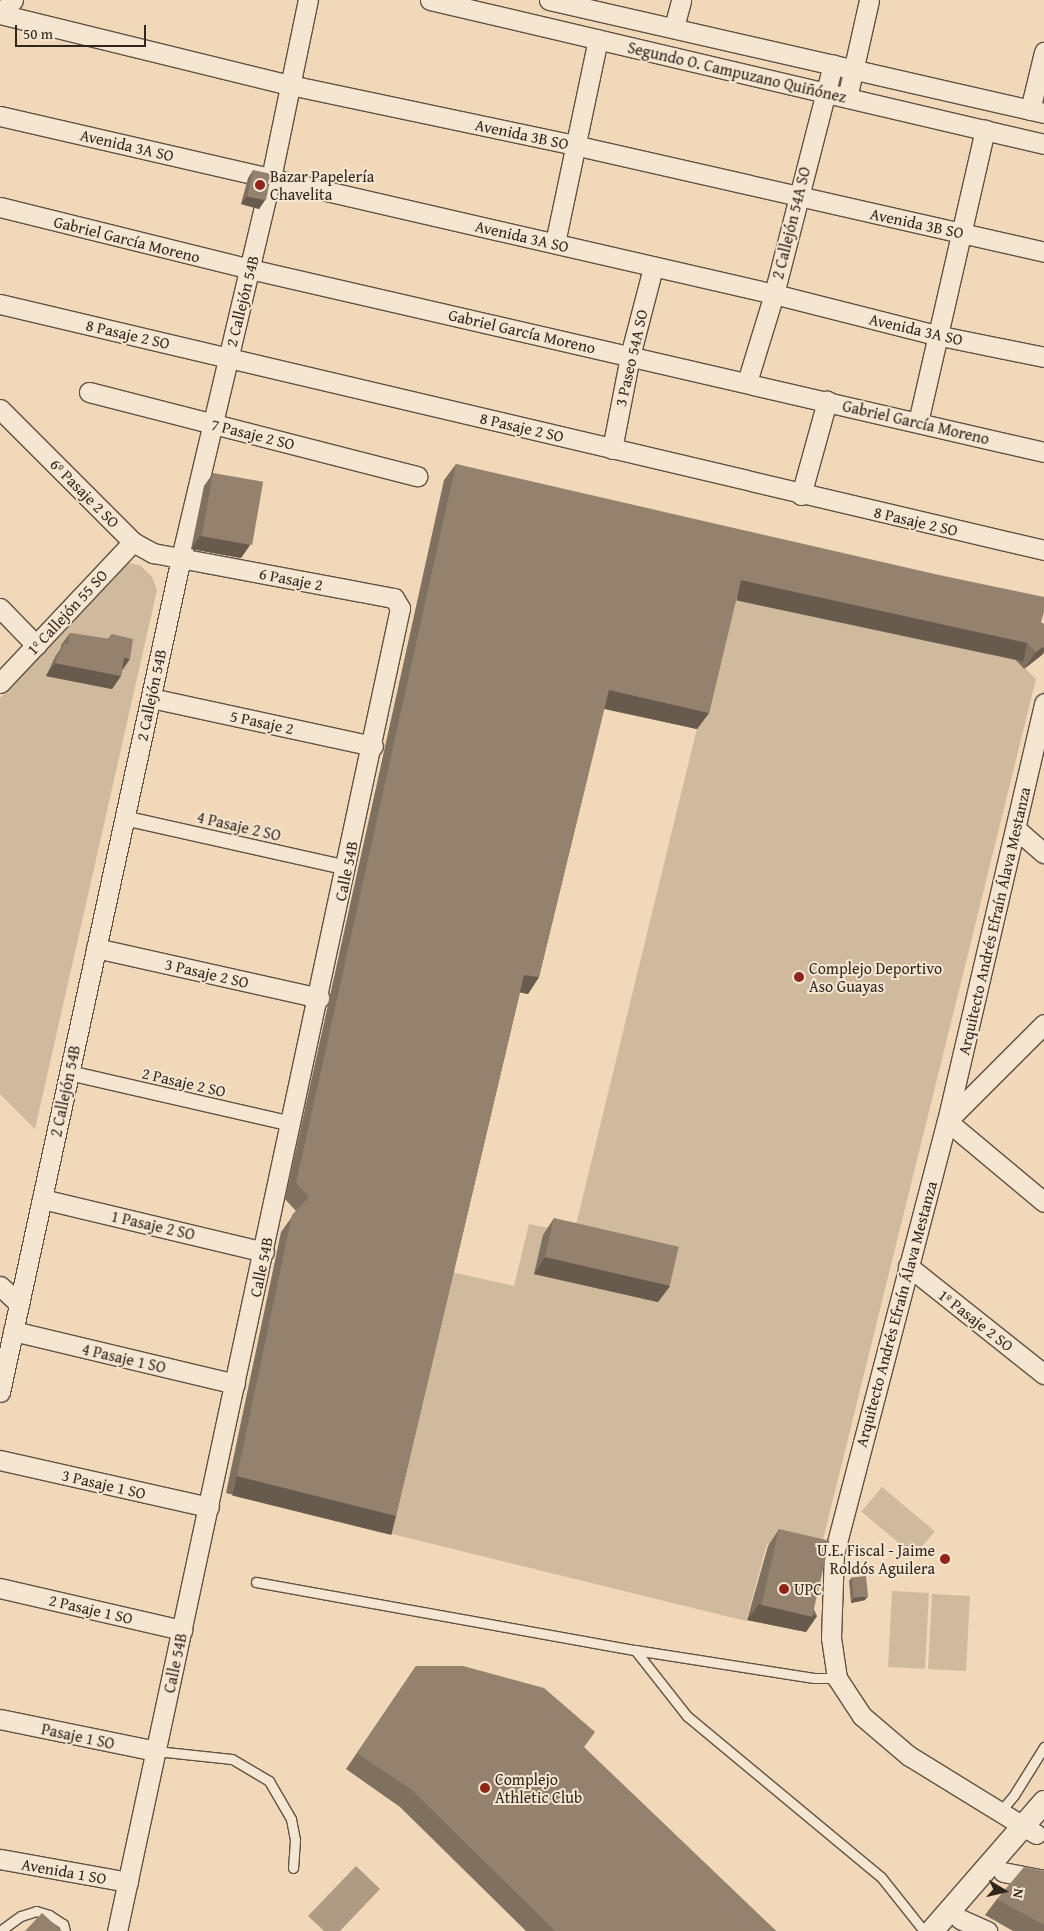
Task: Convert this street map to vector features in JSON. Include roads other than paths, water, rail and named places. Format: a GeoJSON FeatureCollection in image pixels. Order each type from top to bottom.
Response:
{"type":"FeatureCollection","features":[{"type":"Feature","properties":{"kind":"street"},"geometry":{"type":"LineString","coordinates":[[0,14],[13,0]]}},
{"type":"Feature","properties":{"kind":"street","name":"2 Callejón 54B"},"geometry":{"type":"LineString","coordinates":[[0,1392],[150,698],[227,358],[271,178],[308,0]]}},
{"type":"Feature","properties":{"kind":"street","name":"Segundo O. Campuzano Quiñónez"},"geometry":{"type":"LineString","coordinates":[[430,0],[1044,144]]}},
{"type":"Feature","properties":{"kind":"street"},"geometry":{"type":"LineString","coordinates":[[546,27],[551,0]]}},
{"type":"Feature","properties":{"kind":"street","name":"Segundo O. Campuzano Quiñónez"},"geometry":{"type":"LineString","coordinates":[[551,0],[1037,111]]}},
{"type":"Feature","properties":{"kind":"street"},"geometry":{"type":"LineString","coordinates":[[674,27],[681,0]]}},
{"type":"Feature","properties":{"kind":"street"},"geometry":{"type":"LineString","coordinates":[[847,98],[869,0]]}},
{"type":"Feature","properties":{"kind":"street","name":"Avenida 3B SO"},"geometry":{"type":"LineString","coordinates":[[0,14],[290,85],[574,145],[1044,252]]}},
{"type":"Feature","properties":{"kind":"street"},"geometry":{"type":"LineString","coordinates":[[555,243],[574,145],[598,39]]}},
{"type":"Feature","properties":{"kind":"street"},"geometry":{"type":"LineString","coordinates":[[1037,111],[1044,52]]}},
{"type":"Feature","properties":{"kind":"street","name":"2 Callejón 54A SO"},"geometry":{"type":"LineString","coordinates":[[747,382],[774,294],[797,196],[833,64]]}},
{"type":"Feature","properties":{"kind":"street","name":"Avenida 3A SO"},"geometry":{"type":"LineString","coordinates":[[0,116],[555,243],[653,268],[774,294],[936,335],[1044,356]]}},
{"type":"Feature","properties":{"kind":"street"},"geometry":{"type":"LineString","coordinates":[[918,422],[936,335],[985,130]]}},
{"type":"Feature","properties":{"kind":"street","name":"Gabriel García Moreno"},"geometry":{"type":"LineString","coordinates":[[0,207],[250,269],[747,382],[1044,452]]}},
{"type":"Feature","properties":{"kind":"street","name":"3 Paseo 54A SO"},"geometry":{"type":"LineString","coordinates":[[612,449],[630,356],[653,268]]}},
{"type":"Feature","properties":{"kind":"street","name":"8 Pasaje 2 SO"},"geometry":{"type":"LineString","coordinates":[[0,304],[801,495],[1044,550]]}},
{"type":"Feature","properties":{"kind":"street","name":"7 Pasaje 2 SO"},"geometry":{"type":"LineString","coordinates":[[89,392],[417,476]]}},
{"type":"Feature","properties":{"kind":"street"},"geometry":{"type":"LineString","coordinates":[[801,495],[827,401]]}},
{"type":"Feature","properties":{"kind":"street","name":"6º Pasaje 2 SO"},"geometry":{"type":"LineString","coordinates":[[0,409],[134,542],[153,553],[181,558]]}},
{"type":"Feature","properties":{"kind":"street","name":"1º Callejón 55 SO"},"geometry":{"type":"LineString","coordinates":[[0,683],[134,542]]}},
{"type":"Feature","properties":{"kind":"street","name":"6 Pasaje 2"},"geometry":{"type":"LineString","coordinates":[[181,558],[394,598],[398,603]]}},
{"type":"Feature","properties":{"kind":"street","name":"Calle 54B"},"geometry":{"type":"LineString","coordinates":[[117,1931],[373,746],[400,608],[398,603]]}},
{"type":"Feature","properties":{"kind":"street"},"geometry":{"type":"LineString","coordinates":[[0,608],[36,645]]}},
{"type":"Feature","properties":{"kind":"street","name":"5 Pasaje 2"},"geometry":{"type":"LineString","coordinates":[[150,698],[373,746]]}},
{"type":"Feature","properties":{"kind":"street","name":"Arquitecto Andrés Efraín Álava Mestanza"},"geometry":{"type":"LineString","coordinates":[[1034,1829],[999,1813],[909,1756],[862,1716],[837,1678],[831,1638],[834,1554],[947,1121],[1044,702]]}},
{"type":"Feature","properties":{"kind":"street","name":"4 Pasaje 2 SO"},"geometry":{"type":"LineString","coordinates":[[124,818],[347,868]]}},
{"type":"Feature","properties":{"kind":"street"},"geometry":{"type":"LineString","coordinates":[[1016,829],[1044,852]]}},
{"type":"Feature","properties":{"kind":"street","name":"3 Pasaje 2 SO"},"geometry":{"type":"LineString","coordinates":[[96,948],[318,998]]}},
{"type":"Feature","properties":{"kind":"street"},"geometry":{"type":"LineString","coordinates":[[1044,1024],[947,1121],[1044,1202]]}},
{"type":"Feature","properties":{"kind":"street","name":"2 Pasaje 2 SO"},"geometry":{"type":"LineString","coordinates":[[69,1073],[292,1124]]}},
{"type":"Feature","properties":{"kind":"street","name":"1 Pasaje 2 SO"},"geometry":{"type":"LineString","coordinates":[[42,1199],[264,1252]]}},
{"type":"Feature","properties":{"kind":"street","name":"1º Pasaje 2 SO"},"geometry":{"type":"LineString","coordinates":[[908,1266],[1044,1374]]}},
{"type":"Feature","properties":{"kind":"street"},"geometry":{"type":"LineString","coordinates":[[0,1286],[19,1304]]}},
{"type":"Feature","properties":{"kind":"street","name":"4 Pasaje 1 SO"},"geometry":{"type":"LineString","coordinates":[[13,1331],[235,1384]]}},
{"type":"Feature","properties":{"kind":"street","name":"3 Pasaje 1 SO"},"geometry":{"type":"LineString","coordinates":[[0,1460],[209,1507]]}},
{"type":"Feature","properties":{"kind":"street","name":"2 Pasaje 1 SO"},"geometry":{"type":"LineString","coordinates":[[0,1588],[182,1630]]}},
{"type":"Feature","properties":{"kind":"street","name":"Pasaje 1 SO"},"geometry":{"type":"LineString","coordinates":[[0,1719],[156,1751]]}},
{"type":"Feature","properties":{"kind":"street"},"geometry":{"type":"LineString","coordinates":[[955,1925],[1003,1872],[1034,1829],[1044,1802]]}},
{"type":"Feature","properties":{"kind":"street"},"geometry":{"type":"LineString","coordinates":[[932,1931],[1034,1829]]}},
{"type":"Feature","properties":{"kind":"street","name":"Avenida 1 SO"},"geometry":{"type":"LineString","coordinates":[[0,1859],[128,1882]]}},
{"type":"Feature","properties":{"kind":"street"},"geometry":{"type":"LineString","coordinates":[[1003,1872],[1044,1880]]}},
{"type":"Feature","properties":{"kind":"street"},"geometry":{"type":"LineString","coordinates":[[955,1925],[987,1931]]}},
{"type":"Feature","properties":{"kind":"lane"},"geometry":{"type":"LineString","coordinates":[[256,1582],[635,1650],[814,1678],[837,1678]]}},
{"type":"Feature","properties":{"kind":"lane"},"geometry":{"type":"LineString","coordinates":[[635,1650],[687,1716],[881,1877],[924,1931]]}},
{"type":"Feature","properties":{"kind":"lane"},"geometry":{"type":"LineString","coordinates":[[999,1813],[1014,1795],[1044,1746]]}},
{"type":"Feature","properties":{"kind":"lane"},"geometry":{"type":"LineString","coordinates":[[156,1751],[232,1759],[269,1782],[291,1819],[295,1840],[293,1868]]}},
{"type":"Feature","properties":{"kind":"lane"},"geometry":{"type":"LineString","coordinates":[[0,1931],[21,1916],[36,1911],[49,1915],[63,1924],[65,1931]]}},
{"type":"Feature","properties":{"kind":"place","name":"Bazar Papelería Chavelita"},"geometry":{"type":"Point","coordinates":[260,185]}},
{"type":"Feature","properties":{"kind":"place","name":"Complejo Deportivo Aso Guayas"},"geometry":{"type":"Point","coordinates":[799,977]}},
{"type":"Feature","properties":{"kind":"place","name":"U.E. Fiscal - Jaime Roldós Aguilera"},"geometry":{"type":"Point","coordinates":[945,1559]}},
{"type":"Feature","properties":{"kind":"place","name":"UPC"},"geometry":{"type":"Point","coordinates":[784,1589]}},
{"type":"Feature","properties":{"kind":"place","name":"Complejo Athletic Club"},"geometry":{"type":"Point","coordinates":[485,1788]}}]}
